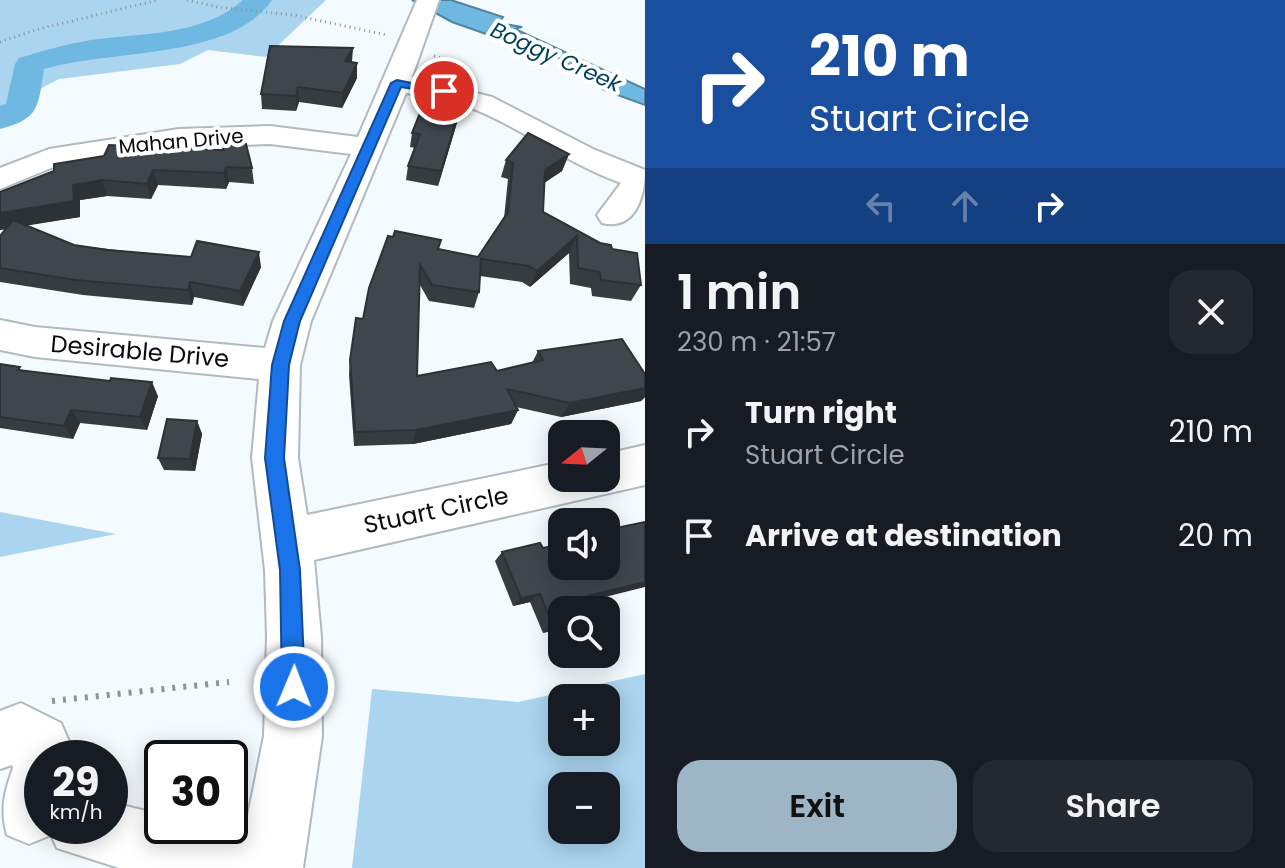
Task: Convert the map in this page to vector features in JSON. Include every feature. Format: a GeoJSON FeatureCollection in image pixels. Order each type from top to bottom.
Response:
{"type":"FeatureCollection","features":[{"type":"Feature","properties":{"kind":"street"},"geometry":{"type":"LineString","coordinates":[[270,868],[293,736],[294,637],[275,458],[280,365],[292,321],[366,147],[397,83],[414,22]]}},
{"type":"Feature","properties":{"kind":"street"},"geometry":{"type":"LineString","coordinates":[[397,83],[444,91],[479,102],[596,161],[643,180],[614,215]]}},
{"type":"Feature","properties":{"kind":"street","name":"Mahan Drive"},"geometry":{"type":"LineString","coordinates":[[0,179],[49,158],[179,138],[270,135],[366,147]]}},
{"type":"Feature","properties":{"kind":"street","name":"Desirable Drive"},"geometry":{"type":"LineString","coordinates":[[0,335],[35,342],[280,365]]}},
{"type":"Feature","properties":{"kind":"street"},"geometry":{"type":"LineString","coordinates":[[620,471],[645,465]]}},
{"type":"Feature","properties":{"kind":"street","name":"Stuart Circle"},"geometry":{"type":"LineString","coordinates":[[285,543],[548,486]]}},
{"type":"Feature","properties":{"kind":"street"},"geometry":{"type":"LineString","coordinates":[[0,740],[21,732],[34,740]]}},
{"type":"Feature","properties":{"kind":"street"},"geometry":{"type":"LineString","coordinates":[[128,829],[245,868]]}},
{"type":"Feature","properties":{"kind":"path"},"geometry":{"type":"LineString","coordinates":[[0,42],[39,29],[158,0]]}},
{"type":"Feature","properties":{"kind":"path"},"geometry":{"type":"LineString","coordinates":[[187,0],[218,7],[276,13],[414,22]]}},
{"type":"Feature","properties":{"kind":"path"},"geometry":{"type":"LineString","coordinates":[[43,702],[229,682]]}},
{"type":"Feature","properties":{"kind":"shaded area"},"geometry":{"type":"Polygon","coordinates":[[[0,0],[326,0],[266,57],[208,50],[180,64],[59,79],[0,110],[0,0]]]}},
{"type":"Feature","properties":{"kind":"shaded area"},"geometry":{"type":"Polygon","coordinates":[[[412,0],[451,0],[503,17],[499,23],[522,27],[515,29],[645,89],[645,105],[604,90],[552,53],[523,47],[452,22],[412,0]]]}},
{"type":"Feature","properties":{"kind":"shaded area"},"geometry":{"type":"Polygon","coordinates":[[[0,512],[116,534],[0,557],[0,512]]]}},
{"type":"Feature","properties":{"kind":"shaded area"},"geometry":{"type":"Polygon","coordinates":[[[645,674],[645,868],[352,868],[372,689],[518,702],[548,695],[548,756],[620,756],[620,684],[600,684],[645,674]]]}},
{"type":"Feature","properties":{"kind":"building"},"geometry":{"type":"Polygon","coordinates":[[[270,46],[353,48],[345,61],[357,63],[343,93],[298,87],[296,96],[261,94],[270,46]]]}},
{"type":"Feature","properties":{"kind":"building"},"geometry":{"type":"Polygon","coordinates":[[[426,98],[462,101],[441,171],[408,166],[420,134],[412,133],[426,98]]]}},
{"type":"Feature","properties":{"kind":"building"},"geometry":{"type":"Polygon","coordinates":[[[528,133],[569,154],[545,170],[543,212],[600,243],[611,245],[612,249],[637,253],[641,285],[601,280],[600,272],[578,268],[577,236],[537,271],[529,266],[481,259],[479,292],[432,285],[420,265],[417,376],[491,362],[497,371],[543,360],[538,351],[622,339],[645,374],[645,388],[570,403],[507,389],[518,410],[416,430],[355,432],[350,360],[356,318],[363,319],[369,288],[388,236],[393,237],[395,231],[441,240],[438,249],[478,257],[508,212],[513,163],[506,160],[528,133]]]}},
{"type":"Feature","properties":{"kind":"building"},"geometry":{"type":"Polygon","coordinates":[[[225,143],[246,144],[252,168],[226,167],[224,173],[153,170],[147,184],[102,180],[73,185],[74,201],[0,213],[0,192],[54,171],[54,164],[104,156],[109,145],[223,150],[225,143]]]}},
{"type":"Feature","properties":{"kind":"building"},"geometry":{"type":"Polygon","coordinates":[[[13,220],[74,245],[108,250],[191,257],[197,241],[259,252],[240,291],[190,282],[188,290],[75,280],[0,268],[0,236],[13,220]]]}},
{"type":"Feature","properties":{"kind":"building"},"geometry":{"type":"Polygon","coordinates":[[[0,364],[20,367],[18,370],[110,381],[111,378],[152,382],[140,417],[71,410],[64,426],[0,417],[0,364]]]}},
{"type":"Feature","properties":{"kind":"building"},"geometry":{"type":"Polygon","coordinates":[[[167,419],[197,421],[190,459],[158,458],[167,419]]]}},
{"type":"Feature","properties":{"kind":"building"},"geometry":{"type":"Polygon","coordinates":[[[645,522],[645,582],[588,596],[548,596],[548,614],[540,594],[521,598],[502,552],[540,543],[543,548],[548,547],[548,580],[620,580],[620,527],[645,522]]]}},
{"type":"Feature","properties":{"kind":"waterway"},"geometry":{"type":"LineString","coordinates":[[0,119],[21,109],[30,64],[72,52],[198,34],[243,15],[259,0]]}},
{"type":"Feature","properties":{"kind":"route"},"geometry":{"type":"LineString","coordinates":[[294,687],[290,570],[275,458],[280,365],[292,321],[366,147],[397,83],[444,91]]}},
{"type":"Feature","properties":{"kind":"water label","name":"Boggy Creek"},"geometry":{"type":"Point","coordinates":[556,57]}}]}
